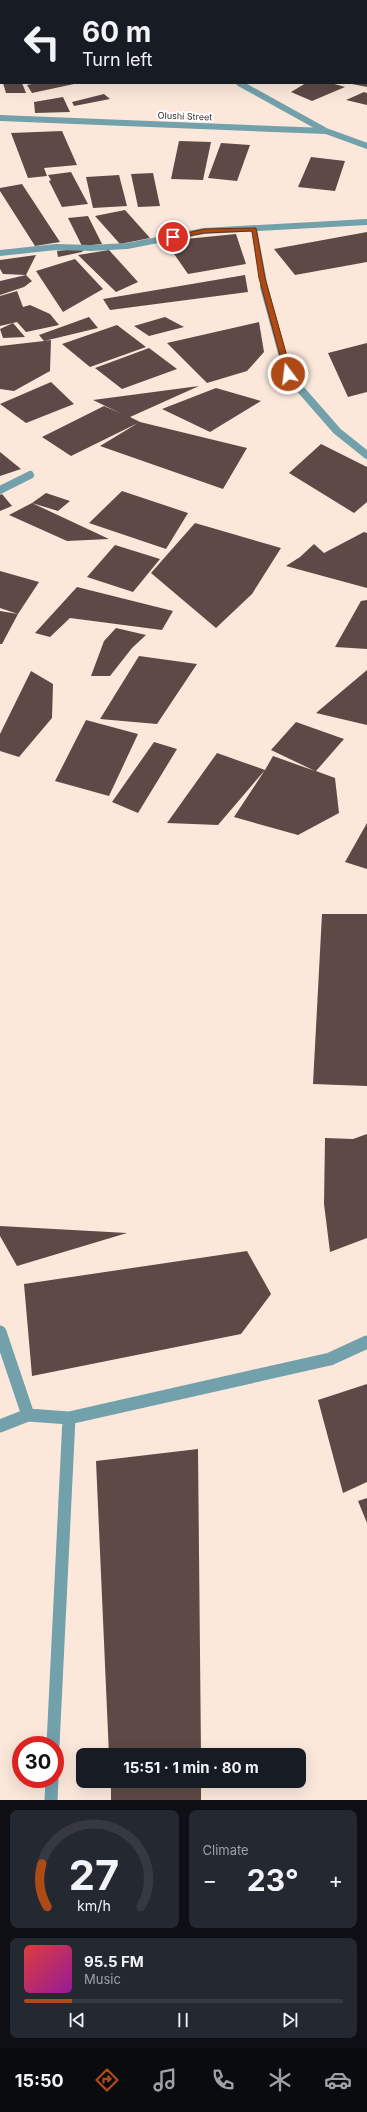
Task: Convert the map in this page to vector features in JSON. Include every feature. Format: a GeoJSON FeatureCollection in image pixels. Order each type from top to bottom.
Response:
{"type":"FeatureCollection","features":[{"type":"Feature","properties":{"kind":"street"},"geometry":{"type":"LineString","coordinates":[[241,84],[326,131]]}},
{"type":"Feature","properties":{"kind":"street","name":"Olushi Street"},"geometry":{"type":"LineString","coordinates":[[0,118],[326,131],[367,146]]}},
{"type":"Feature","properties":{"kind":"street"},"geometry":{"type":"LineString","coordinates":[[0,253],[56,247],[92,248],[126,246],[204,231],[367,222]]}},
{"type":"Feature","properties":{"kind":"street"},"geometry":{"type":"LineString","coordinates":[[254,229],[262,278],[288,374],[337,431],[367,454]]}},
{"type":"Feature","properties":{"kind":"street"},"geometry":{"type":"LineString","coordinates":[[0,490],[30,475]]}},
{"type":"Feature","properties":{"kind":"street"},"geometry":{"type":"LineString","coordinates":[[0,1332],[28,1415]]}},
{"type":"Feature","properties":{"kind":"street"},"geometry":{"type":"LineString","coordinates":[[0,1426],[28,1415],[69,1418],[330,1359],[367,1342]]}},
{"type":"Feature","properties":{"kind":"street"},"geometry":{"type":"LineString","coordinates":[[53,1736],[69,1418]]}},
{"type":"Feature","properties":{"kind":"street"},"geometry":{"type":"LineString","coordinates":[[51,1800],[52,1788]]}},
{"type":"Feature","properties":{"kind":"building"},"geometry":{"type":"Polygon","coordinates":[[[3,84],[22,84],[26,93],[6,93],[3,84]]]}},
{"type":"Feature","properties":{"kind":"building"},"geometry":{"type":"Polygon","coordinates":[[[32,84],[74,84],[32,93],[27,85],[32,84]]]}},
{"type":"Feature","properties":{"kind":"building"},"geometry":{"type":"Polygon","coordinates":[[[304,84],[334,84],[345,87],[312,101],[291,92],[304,84]]]}},
{"type":"Feature","properties":{"kind":"building"},"geometry":{"type":"Polygon","coordinates":[[[352,84],[367,84],[367,87],[352,84]]]}},
{"type":"Feature","properties":{"kind":"building"},"geometry":{"type":"Polygon","coordinates":[[[364,92],[367,93],[367,105],[346,100],[364,92]]]}},
{"type":"Feature","properties":{"kind":"building"},"geometry":{"type":"Polygon","coordinates":[[[104,94],[110,99],[74,106],[72,102],[104,94]]]}},
{"type":"Feature","properties":{"kind":"building"},"geometry":{"type":"Polygon","coordinates":[[[63,97],[70,112],[35,113],[34,102],[63,97]]]}},
{"type":"Feature","properties":{"kind":"building"},"geometry":{"type":"Polygon","coordinates":[[[62,131],[77,165],[44,168],[47,176],[28,178],[11,133],[62,131]]]}},
{"type":"Feature","properties":{"kind":"building"},"geometry":{"type":"Polygon","coordinates":[[[179,141],[211,142],[203,180],[171,179],[179,141]]]}},
{"type":"Feature","properties":{"kind":"building"},"geometry":{"type":"Polygon","coordinates":[[[221,143],[250,145],[237,181],[208,178],[221,143]]]}},
{"type":"Feature","properties":{"kind":"building"},"geometry":{"type":"Polygon","coordinates":[[[311,157],[345,161],[335,191],[298,187],[311,157]]]}},
{"type":"Feature","properties":{"kind":"building"},"geometry":{"type":"Polygon","coordinates":[[[71,172],[88,204],[62,207],[49,181],[51,180],[48,175],[71,172]]]}},
{"type":"Feature","properties":{"kind":"building"},"geometry":{"type":"Polygon","coordinates":[[[153,173],[160,206],[138,207],[131,174],[153,173]]]}},
{"type":"Feature","properties":{"kind":"building"},"geometry":{"type":"Polygon","coordinates":[[[119,175],[127,206],[93,208],[86,177],[119,175]]]}},
{"type":"Feature","properties":{"kind":"building"},"geometry":{"type":"Polygon","coordinates":[[[22,184],[60,242],[35,246],[0,191],[0,188],[22,184]]]}},
{"type":"Feature","properties":{"kind":"building"},"geometry":{"type":"Polygon","coordinates":[[[125,210],[150,238],[120,244],[95,216],[125,210]]]}},
{"type":"Feature","properties":{"kind":"building"},"geometry":{"type":"Polygon","coordinates":[[[88,216],[102,244],[82,246],[68,218],[88,216]]]}},
{"type":"Feature","properties":{"kind":"building"},"geometry":{"type":"Polygon","coordinates":[[[367,232],[367,262],[295,275],[274,249],[367,232]]]}},
{"type":"Feature","properties":{"kind":"building"},"geometry":{"type":"Polygon","coordinates":[[[236,234],[246,264],[188,274],[165,241],[236,234]]]}},
{"type":"Feature","properties":{"kind":"building"},"geometry":{"type":"Polygon","coordinates":[[[85,248],[82,252],[58,257],[57,251],[85,248]]]}},
{"type":"Feature","properties":{"kind":"building"},"geometry":{"type":"Polygon","coordinates":[[[109,250],[138,282],[116,292],[78,255],[109,250]]]}},
{"type":"Feature","properties":{"kind":"building"},"geometry":{"type":"Polygon","coordinates":[[[36,255],[26,275],[3,274],[0,269],[0,260],[36,255]]]}},
{"type":"Feature","properties":{"kind":"building"},"geometry":{"type":"Polygon","coordinates":[[[75,259],[103,289],[63,312],[36,271],[75,259]]]}},
{"type":"Feature","properties":{"kind":"building"},"geometry":{"type":"Polygon","coordinates":[[[26,275],[32,281],[24,287],[0,295],[0,281],[26,275]]]}},
{"type":"Feature","properties":{"kind":"building"},"geometry":{"type":"Polygon","coordinates":[[[245,275],[248,292],[110,310],[103,299],[245,275]]]}},
{"type":"Feature","properties":{"kind":"building"},"geometry":{"type":"Polygon","coordinates":[[[17,291],[23,307],[30,305],[50,314],[59,325],[26,332],[17,322],[0,326],[0,296],[17,291]]]}},
{"type":"Feature","properties":{"kind":"building"},"geometry":{"type":"Polygon","coordinates":[[[89,317],[98,328],[44,341],[39,335],[89,317]]]}},
{"type":"Feature","properties":{"kind":"building"},"geometry":{"type":"Polygon","coordinates":[[[165,317],[184,327],[149,336],[134,326],[165,317]]]}},
{"type":"Feature","properties":{"kind":"building"},"geometry":{"type":"Polygon","coordinates":[[[259,322],[264,352],[247,371],[207,383],[167,343],[259,322]]]}},
{"type":"Feature","properties":{"kind":"building"},"geometry":{"type":"Polygon","coordinates":[[[13,323],[25,337],[3,338],[0,329],[13,323]]]}},
{"type":"Feature","properties":{"kind":"building"},"geometry":{"type":"Polygon","coordinates":[[[117,325],[146,347],[90,367],[62,344],[117,325]]]}},
{"type":"Feature","properties":{"kind":"building"},"geometry":{"type":"Polygon","coordinates":[[[51,340],[50,371],[14,391],[0,389],[0,346],[51,340]]]}},
{"type":"Feature","properties":{"kind":"building"},"geometry":{"type":"Polygon","coordinates":[[[367,343],[367,392],[348,397],[328,353],[367,343]]]}},
{"type":"Feature","properties":{"kind":"building"},"geometry":{"type":"Polygon","coordinates":[[[149,348],[177,369],[122,389],[95,368],[149,348]]]}},
{"type":"Feature","properties":{"kind":"building"},"geometry":{"type":"Polygon","coordinates":[[[51,382],[74,404],[26,423],[0,404],[51,382]]]}},
{"type":"Feature","properties":{"kind":"building"},"geometry":{"type":"Polygon","coordinates":[[[199,386],[130,417],[140,422],[247,448],[223,489],[100,446],[138,423],[71,456],[42,437],[104,406],[122,414],[93,400],[199,386]]]}},
{"type":"Feature","properties":{"kind":"building"},"geometry":{"type":"Polygon","coordinates":[[[216,388],[261,401],[210,432],[162,409],[216,388]]]}},
{"type":"Feature","properties":{"kind":"building"},"geometry":{"type":"Polygon","coordinates":[[[321,444],[367,467],[367,502],[354,513],[289,473],[321,444]]]}},
{"type":"Feature","properties":{"kind":"building"},"geometry":{"type":"Polygon","coordinates":[[[0,452],[21,469],[0,476],[0,452]]]}},
{"type":"Feature","properties":{"kind":"building"},"geometry":{"type":"Polygon","coordinates":[[[122,491],[188,513],[166,549],[89,523],[122,491]]]}},
{"type":"Feature","properties":{"kind":"building"},"geometry":{"type":"Polygon","coordinates":[[[46,493],[70,501],[58,511],[32,503],[46,493]]]}},
{"type":"Feature","properties":{"kind":"building"},"geometry":{"type":"Polygon","coordinates":[[[2,494],[12,506],[0,511],[0,495],[2,494]]]}},
{"type":"Feature","properties":{"kind":"building"},"geometry":{"type":"Polygon","coordinates":[[[32,503],[109,539],[67,541],[9,515],[32,503]]]}},
{"type":"Feature","properties":{"kind":"building"},"geometry":{"type":"Polygon","coordinates":[[[195,523],[281,548],[252,594],[216,628],[151,573],[195,523]]]}},
{"type":"Feature","properties":{"kind":"building"},"geometry":{"type":"Polygon","coordinates":[[[364,532],[367,533],[367,588],[286,566],[300,557],[314,544],[324,553],[364,532]]]}},
{"type":"Feature","properties":{"kind":"building"},"geometry":{"type":"Polygon","coordinates":[[[115,545],[160,559],[133,592],[87,577],[115,545]]]}},
{"type":"Feature","properties":{"kind":"building"},"geometry":{"type":"Polygon","coordinates":[[[0,571],[39,582],[18,614],[0,608],[0,571]]]}},
{"type":"Feature","properties":{"kind":"building"},"geometry":{"type":"Polygon","coordinates":[[[77,587],[173,611],[162,630],[70,618],[50,637],[35,633],[77,587]]]}},
{"type":"Feature","properties":{"kind":"building"},"geometry":{"type":"Polygon","coordinates":[[[367,600],[367,649],[335,647],[361,601],[367,600]]]}},
{"type":"Feature","properties":{"kind":"building"},"geometry":{"type":"Polygon","coordinates":[[[0,611],[18,614],[2,644],[0,644],[0,611]]]}},
{"type":"Feature","properties":{"kind":"building"},"geometry":{"type":"Polygon","coordinates":[[[116,628],[146,635],[132,648],[110,676],[91,676],[104,641],[116,628]]]}},
{"type":"Feature","properties":{"kind":"building"},"geometry":{"type":"Polygon","coordinates":[[[139,656],[197,664],[157,724],[100,719],[139,656]]]}},
{"type":"Feature","properties":{"kind":"building"},"geometry":{"type":"Polygon","coordinates":[[[367,670],[367,725],[316,713],[367,670]]]}},
{"type":"Feature","properties":{"kind":"building"},"geometry":{"type":"Polygon","coordinates":[[[31,671],[53,684],[52,718],[19,757],[0,751],[0,734],[31,671]]]}},
{"type":"Feature","properties":{"kind":"building"},"geometry":{"type":"Polygon","coordinates":[[[86,720],[138,734],[109,796],[55,781],[86,720]]]}},
{"type":"Feature","properties":{"kind":"building"},"geometry":{"type":"Polygon","coordinates":[[[296,722],[344,739],[316,771],[335,778],[339,813],[298,835],[234,817],[273,756],[315,771],[271,750],[296,722]]]}},
{"type":"Feature","properties":{"kind":"building"},"geometry":{"type":"Polygon","coordinates":[[[154,742],[177,749],[138,813],[112,802],[154,742]]]}},
{"type":"Feature","properties":{"kind":"building"},"geometry":{"type":"Polygon","coordinates":[[[217,753],[265,770],[218,825],[167,823],[217,753]]]}},
{"type":"Feature","properties":{"kind":"building"},"geometry":{"type":"Polygon","coordinates":[[[367,823],[367,869],[345,862],[367,823]]]}},
{"type":"Feature","properties":{"kind":"building"},"geometry":{"type":"Polygon","coordinates":[[[322,914],[367,914],[367,1086],[313,1084],[322,914]]]}},
{"type":"Feature","properties":{"kind":"building"},"geometry":{"type":"Polygon","coordinates":[[[367,1134],[367,1238],[330,1252],[324,1204],[325,1138],[353,1139],[367,1134]]]}},
{"type":"Feature","properties":{"kind":"building"},"geometry":{"type":"Polygon","coordinates":[[[0,1226],[127,1233],[17,1266],[0,1236],[0,1226]]]}},
{"type":"Feature","properties":{"kind":"building"},"geometry":{"type":"Polygon","coordinates":[[[247,1251],[271,1294],[241,1334],[32,1376],[24,1284],[247,1251]]]}},
{"type":"Feature","properties":{"kind":"building"},"geometry":{"type":"Polygon","coordinates":[[[367,1384],[367,1482],[343,1493],[318,1400],[367,1384]]]}},
{"type":"Feature","properties":{"kind":"building"},"geometry":{"type":"Polygon","coordinates":[[[198,1449],[201,1748],[109,1748],[96,1461],[198,1449]]]}},
{"type":"Feature","properties":{"kind":"building"},"geometry":{"type":"Polygon","coordinates":[[[367,1498],[367,1523],[358,1501],[367,1498]]]}},
{"type":"Feature","properties":{"kind":"building"},"geometry":{"type":"Polygon","coordinates":[[[111,1788],[201,1788],[201,1800],[111,1800],[111,1788]]]}},
{"type":"Feature","properties":{"kind":"route"},"geometry":{"type":"LineString","coordinates":[[173,237],[204,231],[254,229],[262,278],[288,374]]}}]}
